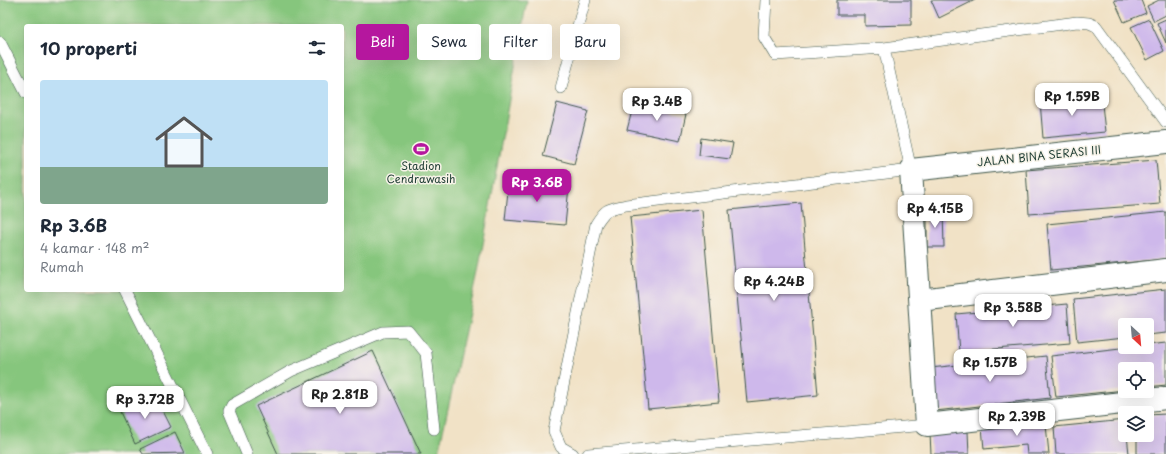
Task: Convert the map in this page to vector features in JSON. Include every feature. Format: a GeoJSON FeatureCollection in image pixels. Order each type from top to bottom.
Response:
{"type":"FeatureCollection","features":[{"type":"Feature","properties":{"kind":"street","name":"JALAN BINA SERASI III"},"geometry":{"type":"LineString","coordinates":[[912,170],[1166,142]]}},
{"type":"Feature","properties":{"kind":"street"},"geometry":{"type":"LineString","coordinates":[[912,170],[927,425],[1166,398]]}},
{"type":"Feature","properties":{"kind":"street"},"geometry":{"type":"LineString","coordinates":[[920,300],[1166,270]]}},
{"type":"Feature","properties":{"kind":"lane"},"geometry":{"type":"LineString","coordinates":[[561,88],[585,0]]}},
{"type":"Feature","properties":{"kind":"lane"},"geometry":{"type":"LineString","coordinates":[[766,0],[764,37],[774,55],[884,48],[1077,22],[1089,23],[1096,26],[1166,122]]}},
{"type":"Feature","properties":{"kind":"lane"},"geometry":{"type":"LineString","coordinates":[[0,42],[24,89]]}},
{"type":"Feature","properties":{"kind":"lane"},"geometry":{"type":"LineString","coordinates":[[573,454],[561,447],[554,431],[596,224],[603,212],[612,208],[626,205],[912,170],[884,48]]}},
{"type":"Feature","properties":{"kind":"lane"},"geometry":{"type":"LineString","coordinates":[[126,292],[207,454]]}},
{"type":"Feature","properties":{"kind":"lane"},"geometry":{"type":"LineString","coordinates":[[247,454],[229,411],[232,405],[291,371],[383,332],[408,331],[426,353],[434,430]]}},
{"type":"Feature","properties":{"kind":"lane"},"geometry":{"type":"LineString","coordinates":[[588,454],[927,425]]}},
{"type":"Feature","properties":{"kind":"green space","name":"Stadion Cendrawasih"},"geometry":{"type":"Polygon","coordinates":[[[0,0],[527,0],[523,24],[489,24],[489,60],[516,60],[478,272],[438,454],[0,454],[0,0]]]}},
{"type":"Feature","properties":{"kind":"building"},"geometry":{"type":"Polygon","coordinates":[[[837,0],[911,0],[911,25],[865,26],[865,15],[837,15],[837,0]]]}},
{"type":"Feature","properties":{"kind":"building"},"geometry":{"type":"Polygon","coordinates":[[[931,0],[975,0],[939,18],[931,0]]]}},
{"type":"Feature","properties":{"kind":"building"},"geometry":{"type":"Polygon","coordinates":[[[1114,0],[1141,0],[1146,13],[1124,22],[1114,0]]]}},
{"type":"Feature","properties":{"kind":"building"},"geometry":{"type":"Polygon","coordinates":[[[1159,0],[1166,0],[1166,15],[1154,21],[1147,6],[1159,0]]]}},
{"type":"Feature","properties":{"kind":"building"},"geometry":{"type":"Polygon","coordinates":[[[1149,19],[1164,51],[1147,60],[1131,27],[1149,19]]]}},
{"type":"Feature","properties":{"kind":"building"},"geometry":{"type":"Polygon","coordinates":[[[1166,19],[1166,43],[1157,23],[1166,19]]]}},
{"type":"Feature","properties":{"kind":"building"},"geometry":{"type":"Polygon","coordinates":[[[1101,95],[1105,132],[1043,138],[1040,101],[1101,95]]]}},
{"type":"Feature","properties":{"kind":"building"},"geometry":{"type":"Polygon","coordinates":[[[557,103],[588,111],[574,164],[543,156],[557,103]]]}},
{"type":"Feature","properties":{"kind":"building"},"geometry":{"type":"Polygon","coordinates":[[[634,103],[686,114],[680,141],[627,130],[634,103]]]}},
{"type":"Feature","properties":{"kind":"building"},"geometry":{"type":"Polygon","coordinates":[[[701,138],[733,143],[730,159],[699,155],[701,138]]]}},
{"type":"Feature","properties":{"kind":"building"},"geometry":{"type":"Polygon","coordinates":[[[1156,160],[1160,204],[1029,214],[1026,170],[1156,160]]]}},
{"type":"Feature","properties":{"kind":"building"},"geometry":{"type":"Polygon","coordinates":[[[509,181],[569,187],[565,225],[505,220],[509,181]]]}},
{"type":"Feature","properties":{"kind":"building"},"geometry":{"type":"Polygon","coordinates":[[[801,203],[818,395],[747,402],[729,210],[801,203]]]}},
{"type":"Feature","properties":{"kind":"building"},"geometry":{"type":"Polygon","coordinates":[[[702,210],[719,402],[648,409],[630,217],[702,210]]]}},
{"type":"Feature","properties":{"kind":"building"},"geometry":{"type":"Polygon","coordinates":[[[927,210],[943,210],[944,247],[927,247],[927,210]]]}},
{"type":"Feature","properties":{"kind":"building"},"geometry":{"type":"Polygon","coordinates":[[[1166,212],[1166,259],[1051,270],[1047,224],[1166,212]]]}},
{"type":"Feature","properties":{"kind":"building"},"geometry":{"type":"Polygon","coordinates":[[[1166,289],[1166,333],[1154,334],[1154,318],[1118,318],[1118,338],[1077,342],[1073,299],[1166,289]]]}},
{"type":"Feature","properties":{"kind":"building"},"geometry":{"type":"Polygon","coordinates":[[[1067,304],[1070,343],[959,352],[956,314],[1067,304]]]}},
{"type":"Feature","properties":{"kind":"building"},"geometry":{"type":"Polygon","coordinates":[[[1166,343],[1166,385],[1154,386],[1154,362],[1118,362],[1118,391],[1056,397],[1051,356],[1118,348],[1118,354],[1154,354],[1154,344],[1166,343]]]}},
{"type":"Feature","properties":{"kind":"building"},"geometry":{"type":"Polygon","coordinates":[[[373,351],[421,454],[278,454],[256,406],[373,351]]]}},
{"type":"Feature","properties":{"kind":"building"},"geometry":{"type":"Polygon","coordinates":[[[1046,356],[1050,398],[935,411],[930,368],[1046,356]]]}},
{"type":"Feature","properties":{"kind":"building"},"geometry":{"type":"Polygon","coordinates":[[[155,395],[171,427],[135,444],[120,412],[155,395]]]}},
{"type":"Feature","properties":{"kind":"building"},"geometry":{"type":"Polygon","coordinates":[[[1166,414],[1166,454],[1137,454],[1137,442],[1154,442],[1154,415],[1166,414]]]}},
{"type":"Feature","properties":{"kind":"building"},"geometry":{"type":"Polygon","coordinates":[[[1118,421],[1118,442],[1128,442],[1129,454],[1056,454],[1054,427],[1118,421]]]}},
{"type":"Feature","properties":{"kind":"building"},"geometry":{"type":"Polygon","coordinates":[[[1029,422],[1030,427],[1046,425],[1049,454],[1027,454],[1026,445],[984,449],[982,427],[1029,422]]]}},
{"type":"Feature","properties":{"kind":"building"},"geometry":{"type":"Polygon","coordinates":[[[175,432],[185,453],[143,454],[140,449],[175,432]]]}},
{"type":"Feature","properties":{"kind":"building"},"geometry":{"type":"Polygon","coordinates":[[[968,432],[969,454],[931,454],[930,434],[968,432]]]}},
{"type":"Feature","properties":{"kind":"place","name":"Stadion Cendrawasih"},"geometry":{"type":"Point","coordinates":[421,149]}}]}
